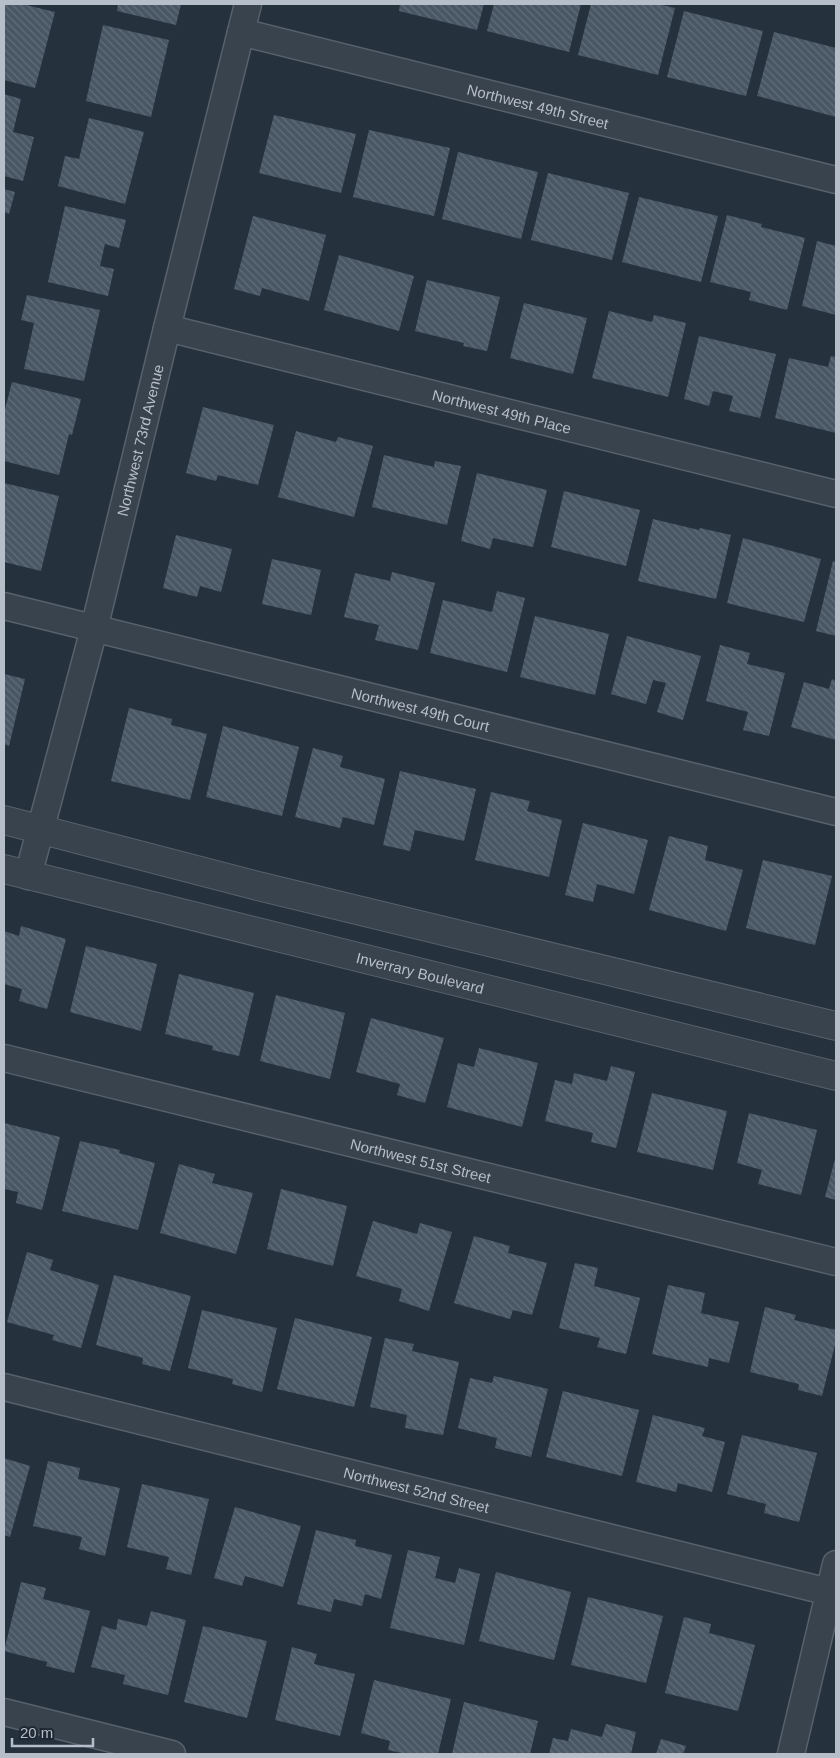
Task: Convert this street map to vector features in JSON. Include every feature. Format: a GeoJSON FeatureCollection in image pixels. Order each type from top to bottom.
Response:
{"type":"FeatureCollection","features":[{"type":"Feature","properties":{"kind":"street","name":"Northwest 73rd Avenue"},"geometry":{"type":"LineString","coordinates":[[16,873],[40,830],[94,629],[166,328],[248,4]]}},
{"type":"Feature","properties":{"kind":"street","name":"Northwest 49th Street"},"geometry":{"type":"LineString","coordinates":[[241,32],[836,180]]}},
{"type":"Feature","properties":{"kind":"street","name":"Northwest 49th Place"},"geometry":{"type":"LineString","coordinates":[[166,328],[836,494]]}},
{"type":"Feature","properties":{"kind":"street","name":"Northwest 49th Court"},"geometry":{"type":"LineString","coordinates":[[4,606],[836,812]]}},
{"type":"Feature","properties":{"kind":"street"},"geometry":{"type":"LineString","coordinates":[[4,820],[264,887],[836,1026]]}},
{"type":"Feature","properties":{"kind":"street","name":"Inverrary Boulevard"},"geometry":{"type":"LineString","coordinates":[[16,873],[836,1076]]}},
{"type":"Feature","properties":{"kind":"street","name":"Northwest 51st Street"},"geometry":{"type":"LineString","coordinates":[[4,1058],[836,1262]]}},
{"type":"Feature","properties":{"kind":"street","name":"Northwest 52nd Street"},"geometry":{"type":"LineString","coordinates":[[4,1387],[829,1592]]}},
{"type":"Feature","properties":{"kind":"street"},"geometry":{"type":"LineString","coordinates":[[791,1754],[836,1564]]}},
{"type":"Feature","properties":{"kind":"street"},"geometry":{"type":"LineString","coordinates":[[4,1712],[172,1754]]}},
{"type":"Feature","properties":{"kind":"building"},"geometry":{"type":"Polygon","coordinates":[[[4,4],[22,4],[55,12],[35,88],[4,80],[4,4]]]}},
{"type":"Feature","properties":{"kind":"building"},"geometry":{"type":"Polygon","coordinates":[[[118,4],[181,4],[176,25],[117,11],[118,4]]]}},
{"type":"Feature","properties":{"kind":"building"},"geometry":{"type":"Polygon","coordinates":[[[400,4],[484,4],[477,30],[399,11],[400,4]]]}},
{"type":"Feature","properties":{"kind":"building"},"geometry":{"type":"Polygon","coordinates":[[[494,4],[581,4],[569,52],[487,31],[494,4]]]}},
{"type":"Feature","properties":{"kind":"building"},"geometry":{"type":"Polygon","coordinates":[[[591,4],[658,4],[675,8],[658,75],[578,55],[591,4]]]}},
{"type":"Feature","properties":{"kind":"building"},"geometry":{"type":"Polygon","coordinates":[[[684,11],[763,31],[746,96],[667,77],[684,11]]]}},
{"type":"Feature","properties":{"kind":"building"},"geometry":{"type":"Polygon","coordinates":[[[103,25],[169,40],[151,117],[86,101],[103,25]]]}},
{"type":"Feature","properties":{"kind":"building"},"geometry":{"type":"Polygon","coordinates":[[[774,32],[836,48],[836,117],[757,96],[774,32]]]}},
{"type":"Feature","properties":{"kind":"building"},"geometry":{"type":"Polygon","coordinates":[[[4,94],[21,99],[13,132],[34,137],[23,181],[4,176],[4,94]]]}},
{"type":"Feature","properties":{"kind":"building"},"geometry":{"type":"Polygon","coordinates":[[[274,115],[356,134],[341,193],[259,173],[274,115]]]}},
{"type":"Feature","properties":{"kind":"building"},"geometry":{"type":"Polygon","coordinates":[[[89,118],[144,132],[125,204],[58,186],[65,156],[79,159],[89,118]]]}},
{"type":"Feature","properties":{"kind":"building"},"geometry":{"type":"Polygon","coordinates":[[[369,130],[450,148],[434,216],[353,197],[369,130]]]}},
{"type":"Feature","properties":{"kind":"building"},"geometry":{"type":"Polygon","coordinates":[[[458,152],[538,172],[521,239],[442,219],[458,152]]]}},
{"type":"Feature","properties":{"kind":"building"},"geometry":{"type":"Polygon","coordinates":[[[548,173],[629,193],[612,260],[531,240],[548,173]]]}},
{"type":"Feature","properties":{"kind":"building"},"geometry":{"type":"Polygon","coordinates":[[[4,189],[15,192],[9,214],[4,212],[4,189]]]}},
{"type":"Feature","properties":{"kind":"building"},"geometry":{"type":"Polygon","coordinates":[[[639,197],[718,216],[701,282],[622,262],[639,197]]]}},
{"type":"Feature","properties":{"kind":"building"},"geometry":{"type":"Polygon","coordinates":[[[65,206],[126,220],[119,248],[105,244],[100,266],[114,269],[108,296],[48,282],[65,206]]]}},
{"type":"Feature","properties":{"kind":"building"},"geometry":{"type":"Polygon","coordinates":[[[727,215],[762,224],[761,227],[805,238],[787,310],[749,300],[751,292],[710,282],[727,215]]]}},
{"type":"Feature","properties":{"kind":"building"},"geometry":{"type":"Polygon","coordinates":[[[253,216],[326,235],[309,301],[262,288],[260,296],[234,289],[253,216]]]}},
{"type":"Feature","properties":{"kind":"building"},"geometry":{"type":"Polygon","coordinates":[[[817,241],[836,246],[836,315],[802,306],[817,241]]]}},
{"type":"Feature","properties":{"kind":"building"},"geometry":{"type":"Polygon","coordinates":[[[339,255],[414,276],[399,331],[324,310],[339,255]]]}},
{"type":"Feature","properties":{"kind":"building"},"geometry":{"type":"Polygon","coordinates":[[[427,280],[500,297],[487,351],[463,346],[464,343],[415,331],[427,280]]]}},
{"type":"Feature","properties":{"kind":"building"},"geometry":{"type":"Polygon","coordinates":[[[27,295],[100,310],[84,381],[24,369],[34,323],[21,320],[27,295]]]}},
{"type":"Feature","properties":{"kind":"building"},"geometry":{"type":"Polygon","coordinates":[[[524,303],[587,318],[573,374],[510,358],[524,303]]]}},
{"type":"Feature","properties":{"kind":"building"},"geometry":{"type":"Polygon","coordinates":[[[609,311],[652,322],[654,315],[686,323],[668,397],[592,378],[609,311]]]}},
{"type":"Feature","properties":{"kind":"building"},"geometry":{"type":"Polygon","coordinates":[[[699,336],[776,354],[760,418],[729,411],[733,396],[713,391],[709,406],[684,399],[699,336]]]}},
{"type":"Feature","properties":{"kind":"building"},"geometry":{"type":"Polygon","coordinates":[[[831,356],[836,357],[836,433],[775,418],[789,358],[828,367],[831,356]]]}},
{"type":"Feature","properties":{"kind":"building"},"geometry":{"type":"Polygon","coordinates":[[[12,382],[81,399],[72,435],[69,434],[59,475],[4,461],[4,413],[12,382]]]}},
{"type":"Feature","properties":{"kind":"building"},"geometry":{"type":"Polygon","coordinates":[[[203,407],[274,425],[258,485],[218,475],[216,481],[186,473],[203,407]]]}},
{"type":"Feature","properties":{"kind":"building"},"geometry":{"type":"Polygon","coordinates":[[[296,431],[336,442],[338,437],[373,446],[354,517],[278,497],[296,431]]]}},
{"type":"Feature","properties":{"kind":"building"},"geometry":{"type":"Polygon","coordinates":[[[384,455],[434,467],[435,461],[461,466],[447,525],[372,507],[384,455]]]}},
{"type":"Feature","properties":{"kind":"building"},"geometry":{"type":"Polygon","coordinates":[[[477,473],[547,490],[533,547],[493,538],[490,549],[461,541],[477,473]]]}},
{"type":"Feature","properties":{"kind":"building"},"geometry":{"type":"Polygon","coordinates":[[[4,483],[59,496],[41,571],[4,562],[4,483]]]}},
{"type":"Feature","properties":{"kind":"building"},"geometry":{"type":"Polygon","coordinates":[[[564,491],[640,510],[626,566],[551,547],[564,491]]]}},
{"type":"Feature","properties":{"kind":"building"},"geometry":{"type":"Polygon","coordinates":[[[653,519],[699,530],[700,528],[731,535],[716,599],[638,581],[653,519]]]}},
{"type":"Feature","properties":{"kind":"building"},"geometry":{"type":"Polygon","coordinates":[[[176,535],[232,549],[221,592],[200,586],[197,597],[163,588],[176,535]]]}},
{"type":"Feature","properties":{"kind":"building"},"geometry":{"type":"Polygon","coordinates":[[[743,538],[821,559],[804,622],[727,603],[743,538]]]}},
{"type":"Feature","properties":{"kind":"building"},"geometry":{"type":"Polygon","coordinates":[[[272,559],[321,570],[311,615],[262,604],[272,559]]]}},
{"type":"Feature","properties":{"kind":"building"},"geometry":{"type":"Polygon","coordinates":[[[833,561],[836,562],[836,636],[816,631],[833,561]]]}},
{"type":"Feature","properties":{"kind":"building"},"geometry":{"type":"Polygon","coordinates":[[[392,572],[435,583],[418,650],[375,640],[379,625],[344,617],[355,573],[390,581],[392,572]]]}},
{"type":"Feature","properties":{"kind":"building"},"geometry":{"type":"Polygon","coordinates":[[[497,591],[525,598],[507,672],[430,653],[443,600],[492,612],[497,591]]]}},
{"type":"Feature","properties":{"kind":"building"},"geometry":{"type":"Polygon","coordinates":[[[535,616],[609,634],[595,695],[520,677],[535,616]]]}},
{"type":"Feature","properties":{"kind":"building"},"geometry":{"type":"Polygon","coordinates":[[[627,636],[701,656],[683,720],[657,712],[666,683],[653,680],[646,704],[611,694],[627,636]]]}},
{"type":"Feature","properties":{"kind":"building"},"geometry":{"type":"Polygon","coordinates":[[[720,645],[750,653],[747,664],[785,673],[769,736],[743,730],[748,712],[706,701],[720,645]]]}},
{"type":"Feature","properties":{"kind":"building"},"geometry":{"type":"Polygon","coordinates":[[[4,674],[25,679],[9,746],[4,744],[4,674]]]}},
{"type":"Feature","properties":{"kind":"building"},"geometry":{"type":"Polygon","coordinates":[[[832,679],[836,681],[836,740],[791,727],[804,682],[829,689],[832,679]]]}},
{"type":"Feature","properties":{"kind":"building"},"geometry":{"type":"Polygon","coordinates":[[[129,708],[172,719],[171,725],[207,734],[190,800],[111,781],[129,708]]]}},
{"type":"Feature","properties":{"kind":"building"},"geometry":{"type":"Polygon","coordinates":[[[223,726],[299,747],[282,816],[206,797],[223,726]]]}},
{"type":"Feature","properties":{"kind":"building"},"geometry":{"type":"Polygon","coordinates":[[[313,748],[343,756],[340,767],[385,779],[374,825],[343,817],[340,828],[295,817],[313,748]]]}},
{"type":"Feature","properties":{"kind":"building"},"geometry":{"type":"Polygon","coordinates":[[[400,771],[476,789],[464,841],[415,830],[410,851],[383,845],[400,771]]]}},
{"type":"Feature","properties":{"kind":"building"},"geometry":{"type":"Polygon","coordinates":[[[491,792],[530,801],[527,811],[562,820],[549,877],[475,860],[491,792]]]}},
{"type":"Feature","properties":{"kind":"building"},"geometry":{"type":"Polygon","coordinates":[[[583,823],[648,840],[634,894],[597,884],[593,902],[565,895],[583,823]]]}},
{"type":"Feature","properties":{"kind":"building"},"geometry":{"type":"Polygon","coordinates":[[[669,836],[708,846],[705,860],[743,870],[726,931],[649,910],[669,836]]]}},
{"type":"Feature","properties":{"kind":"building"},"geometry":{"type":"Polygon","coordinates":[[[763,860],[832,876],[815,945],[746,928],[763,860]]]}},
{"type":"Feature","properties":{"kind":"building"},"geometry":{"type":"Polygon","coordinates":[[[21,926],[66,939],[47,1009],[19,1001],[22,989],[4,984],[4,931],[19,936],[21,926]]]}},
{"type":"Feature","properties":{"kind":"building"},"geometry":{"type":"Polygon","coordinates":[[[86,946],[157,964],[141,1031],[70,1012],[86,946]]]}},
{"type":"Feature","properties":{"kind":"building"},"geometry":{"type":"Polygon","coordinates":[[[179,974],[254,993],[239,1056],[212,1050],[213,1046],[165,1034],[179,974]]]}},
{"type":"Feature","properties":{"kind":"building"},"geometry":{"type":"Polygon","coordinates":[[[276,995],[345,1013],[330,1079],[260,1061],[276,995]]]}},
{"type":"Feature","properties":{"kind":"building"},"geometry":{"type":"Polygon","coordinates":[[[371,1018],[444,1038],[425,1103],[397,1095],[400,1084],[356,1072],[371,1018]]]}},
{"type":"Feature","properties":{"kind":"building"},"geometry":{"type":"Polygon","coordinates":[[[479,1048],[538,1063],[522,1127],[447,1107],[458,1063],[474,1067],[479,1048]]]}},
{"type":"Feature","properties":{"kind":"building"},"geometry":{"type":"Polygon","coordinates":[[[611,1066],[635,1072],[616,1148],[591,1142],[593,1133],[545,1121],[555,1080],[572,1084],[574,1073],[607,1081],[611,1066]]]}},
{"type":"Feature","properties":{"kind":"building"},"geometry":{"type":"Polygon","coordinates":[[[652,1093],[727,1111],[713,1170],[637,1152],[652,1093]]]}},
{"type":"Feature","properties":{"kind":"building"},"geometry":{"type":"Polygon","coordinates":[[[749,1113],[817,1130],[801,1195],[758,1184],[762,1170],[737,1163],[749,1113]]]}},
{"type":"Feature","properties":{"kind":"building"},"geometry":{"type":"Polygon","coordinates":[[[4,1123],[60,1137],[42,1210],[16,1203],[18,1192],[4,1189],[4,1123]]]}},
{"type":"Feature","properties":{"kind":"building"},"geometry":{"type":"Polygon","coordinates":[[[80,1141],[120,1150],[119,1153],[155,1163],[138,1230],[62,1211],[80,1141]]]}},
{"type":"Feature","properties":{"kind":"building"},"geometry":{"type":"Polygon","coordinates":[[[836,1155],[836,1200],[825,1197],[836,1155]]]}},
{"type":"Feature","properties":{"kind":"building"},"geometry":{"type":"Polygon","coordinates":[[[179,1164],[215,1174],[212,1183],[253,1193],[236,1254],[160,1233],[179,1164]]]}},
{"type":"Feature","properties":{"kind":"building"},"geometry":{"type":"Polygon","coordinates":[[[281,1189],[347,1206],[333,1266],[267,1249],[281,1189]]]}},
{"type":"Feature","properties":{"kind":"building"},"geometry":{"type":"Polygon","coordinates":[[[373,1221],[417,1234],[420,1223],[452,1232],[429,1311],[399,1301],[402,1289],[356,1276],[373,1221]]]}},
{"type":"Feature","properties":{"kind":"building"},"geometry":{"type":"Polygon","coordinates":[[[474,1236],[510,1246],[508,1253],[547,1263],[532,1315],[513,1310],[510,1319],[454,1303],[474,1236]]]}},
{"type":"Feature","properties":{"kind":"building"},"geometry":{"type":"Polygon","coordinates":[[[27,1252],[53,1260],[50,1270],[99,1285],[81,1348],[52,1340],[54,1335],[7,1322],[27,1252]]]}},
{"type":"Feature","properties":{"kind":"building"},"geometry":{"type":"Polygon","coordinates":[[[575,1263],[598,1268],[594,1286],[640,1298],[626,1354],[597,1347],[600,1338],[559,1328],[575,1263]]]}},
{"type":"Feature","properties":{"kind":"building"},"geometry":{"type":"Polygon","coordinates":[[[114,1275],[191,1296],[170,1371],[142,1364],[143,1358],[96,1345],[114,1275]]]}},
{"type":"Feature","properties":{"kind":"building"},"geometry":{"type":"Polygon","coordinates":[[[668,1285],[705,1293],[701,1313],[739,1322],[729,1363],[709,1358],[708,1367],[652,1354],[668,1285]]]}},
{"type":"Feature","properties":{"kind":"building"},"geometry":{"type":"Polygon","coordinates":[[[765,1307],[796,1315],[794,1320],[836,1330],[836,1341],[822,1396],[798,1390],[799,1384],[750,1372],[765,1307]]]}},
{"type":"Feature","properties":{"kind":"building"},"geometry":{"type":"Polygon","coordinates":[[[202,1310],[277,1328],[262,1392],[232,1384],[233,1379],[188,1368],[202,1310]]]}},
{"type":"Feature","properties":{"kind":"building"},"geometry":{"type":"Polygon","coordinates":[[[295,1318],[372,1337],[354,1407],[277,1389],[295,1318]]]}},
{"type":"Feature","properties":{"kind":"building"},"geometry":{"type":"Polygon","coordinates":[[[385,1338],[414,1344],[412,1351],[459,1362],[443,1435],[405,1428],[407,1415],[370,1407],[385,1338]]]}},
{"type":"Feature","properties":{"kind":"building"},"geometry":{"type":"Polygon","coordinates":[[[494,1376],[548,1389],[531,1457],[495,1448],[497,1438],[458,1428],[470,1378],[492,1383],[494,1376]]]}},
{"type":"Feature","properties":{"kind":"building"},"geometry":{"type":"Polygon","coordinates":[[[563,1391],[639,1410],[622,1476],[546,1457],[563,1391]]]}},
{"type":"Feature","properties":{"kind":"building"},"geometry":{"type":"Polygon","coordinates":[[[653,1415],[705,1428],[702,1436],[725,1442],[712,1492],[678,1483],[676,1492],[636,1482],[653,1415]]]}},
{"type":"Feature","properties":{"kind":"building"},"geometry":{"type":"Polygon","coordinates":[[[742,1435],[817,1453],[799,1522],[764,1513],[766,1504],[727,1494],[742,1435]]]}},
{"type":"Feature","properties":{"kind":"building"},"geometry":{"type":"Polygon","coordinates":[[[4,1458],[30,1466],[10,1537],[4,1535],[4,1458]]]}},
{"type":"Feature","properties":{"kind":"building"},"geometry":{"type":"Polygon","coordinates":[[[48,1461],[80,1468],[78,1479],[120,1488],[105,1556],[79,1549],[82,1537],[33,1526],[48,1461]]]}},
{"type":"Feature","properties":{"kind":"building"},"geometry":{"type":"Polygon","coordinates":[[[142,1484],[209,1499],[191,1575],[166,1569],[169,1557],[127,1547],[142,1484]]]}},
{"type":"Feature","properties":{"kind":"building"},"geometry":{"type":"Polygon","coordinates":[[[235,1507],[301,1526],[283,1587],[245,1576],[242,1586],[214,1578],[235,1507]]]}},
{"type":"Feature","properties":{"kind":"building"},"geometry":{"type":"Polygon","coordinates":[[[316,1530],[356,1540],[355,1546],[392,1555],[381,1599],[365,1594],[362,1606],[334,1599],[331,1612],[297,1604],[316,1530]]]}},
{"type":"Feature","properties":{"kind":"building"},"geometry":{"type":"Polygon","coordinates":[[[408,1550],[440,1557],[435,1578],[455,1583],[459,1568],[480,1574],[464,1645],[390,1628],[408,1550]]]}},
{"type":"Feature","properties":{"kind":"building"},"geometry":{"type":"Polygon","coordinates":[[[496,1572],[571,1592],[554,1660],[479,1641],[496,1572]]]}},
{"type":"Feature","properties":{"kind":"building"},"geometry":{"type":"Polygon","coordinates":[[[21,1582],[46,1588],[43,1599],[90,1611],[74,1673],[46,1666],[47,1662],[4,1651],[21,1582]]]}},
{"type":"Feature","properties":{"kind":"building"},"geometry":{"type":"Polygon","coordinates":[[[588,1597],[663,1616],[646,1683],[571,1665],[588,1597]]]}},
{"type":"Feature","properties":{"kind":"building"},"geometry":{"type":"Polygon","coordinates":[[[151,1611],[186,1620],[168,1695],[123,1684],[125,1675],[91,1667],[102,1626],[116,1630],[118,1619],[147,1626],[151,1611]]]}},
{"type":"Feature","properties":{"kind":"building"},"geometry":{"type":"Polygon","coordinates":[[[684,1617],[711,1624],[709,1633],[755,1645],[738,1711],[665,1693],[684,1617]]]}},
{"type":"Feature","properties":{"kind":"building"},"geometry":{"type":"Polygon","coordinates":[[[203,1626],[267,1641],[247,1718],[184,1702],[203,1626]]]}},
{"type":"Feature","properties":{"kind":"building"},"geometry":{"type":"Polygon","coordinates":[[[292,1647],[317,1654],[314,1664],[355,1674],[340,1736],[275,1720],[292,1647]]]}},
{"type":"Feature","properties":{"kind":"building"},"geometry":{"type":"Polygon","coordinates":[[[374,1680],[451,1699],[438,1754],[406,1754],[388,1750],[390,1741],[361,1733],[374,1680]]]}},
{"type":"Feature","properties":{"kind":"building"},"geometry":{"type":"Polygon","coordinates":[[[464,1702],[538,1721],[530,1754],[452,1754],[464,1702]]]}},
{"type":"Feature","properties":{"kind":"building"},"geometry":{"type":"Polygon","coordinates":[[[606,1724],[636,1732],[631,1754],[549,1754],[553,1738],[568,1741],[571,1729],[602,1737],[606,1724]]]}},
{"type":"Feature","properties":{"kind":"building"},"geometry":{"type":"Polygon","coordinates":[[[661,1739],[686,1746],[683,1754],[656,1754],[661,1739]]]}}]}
